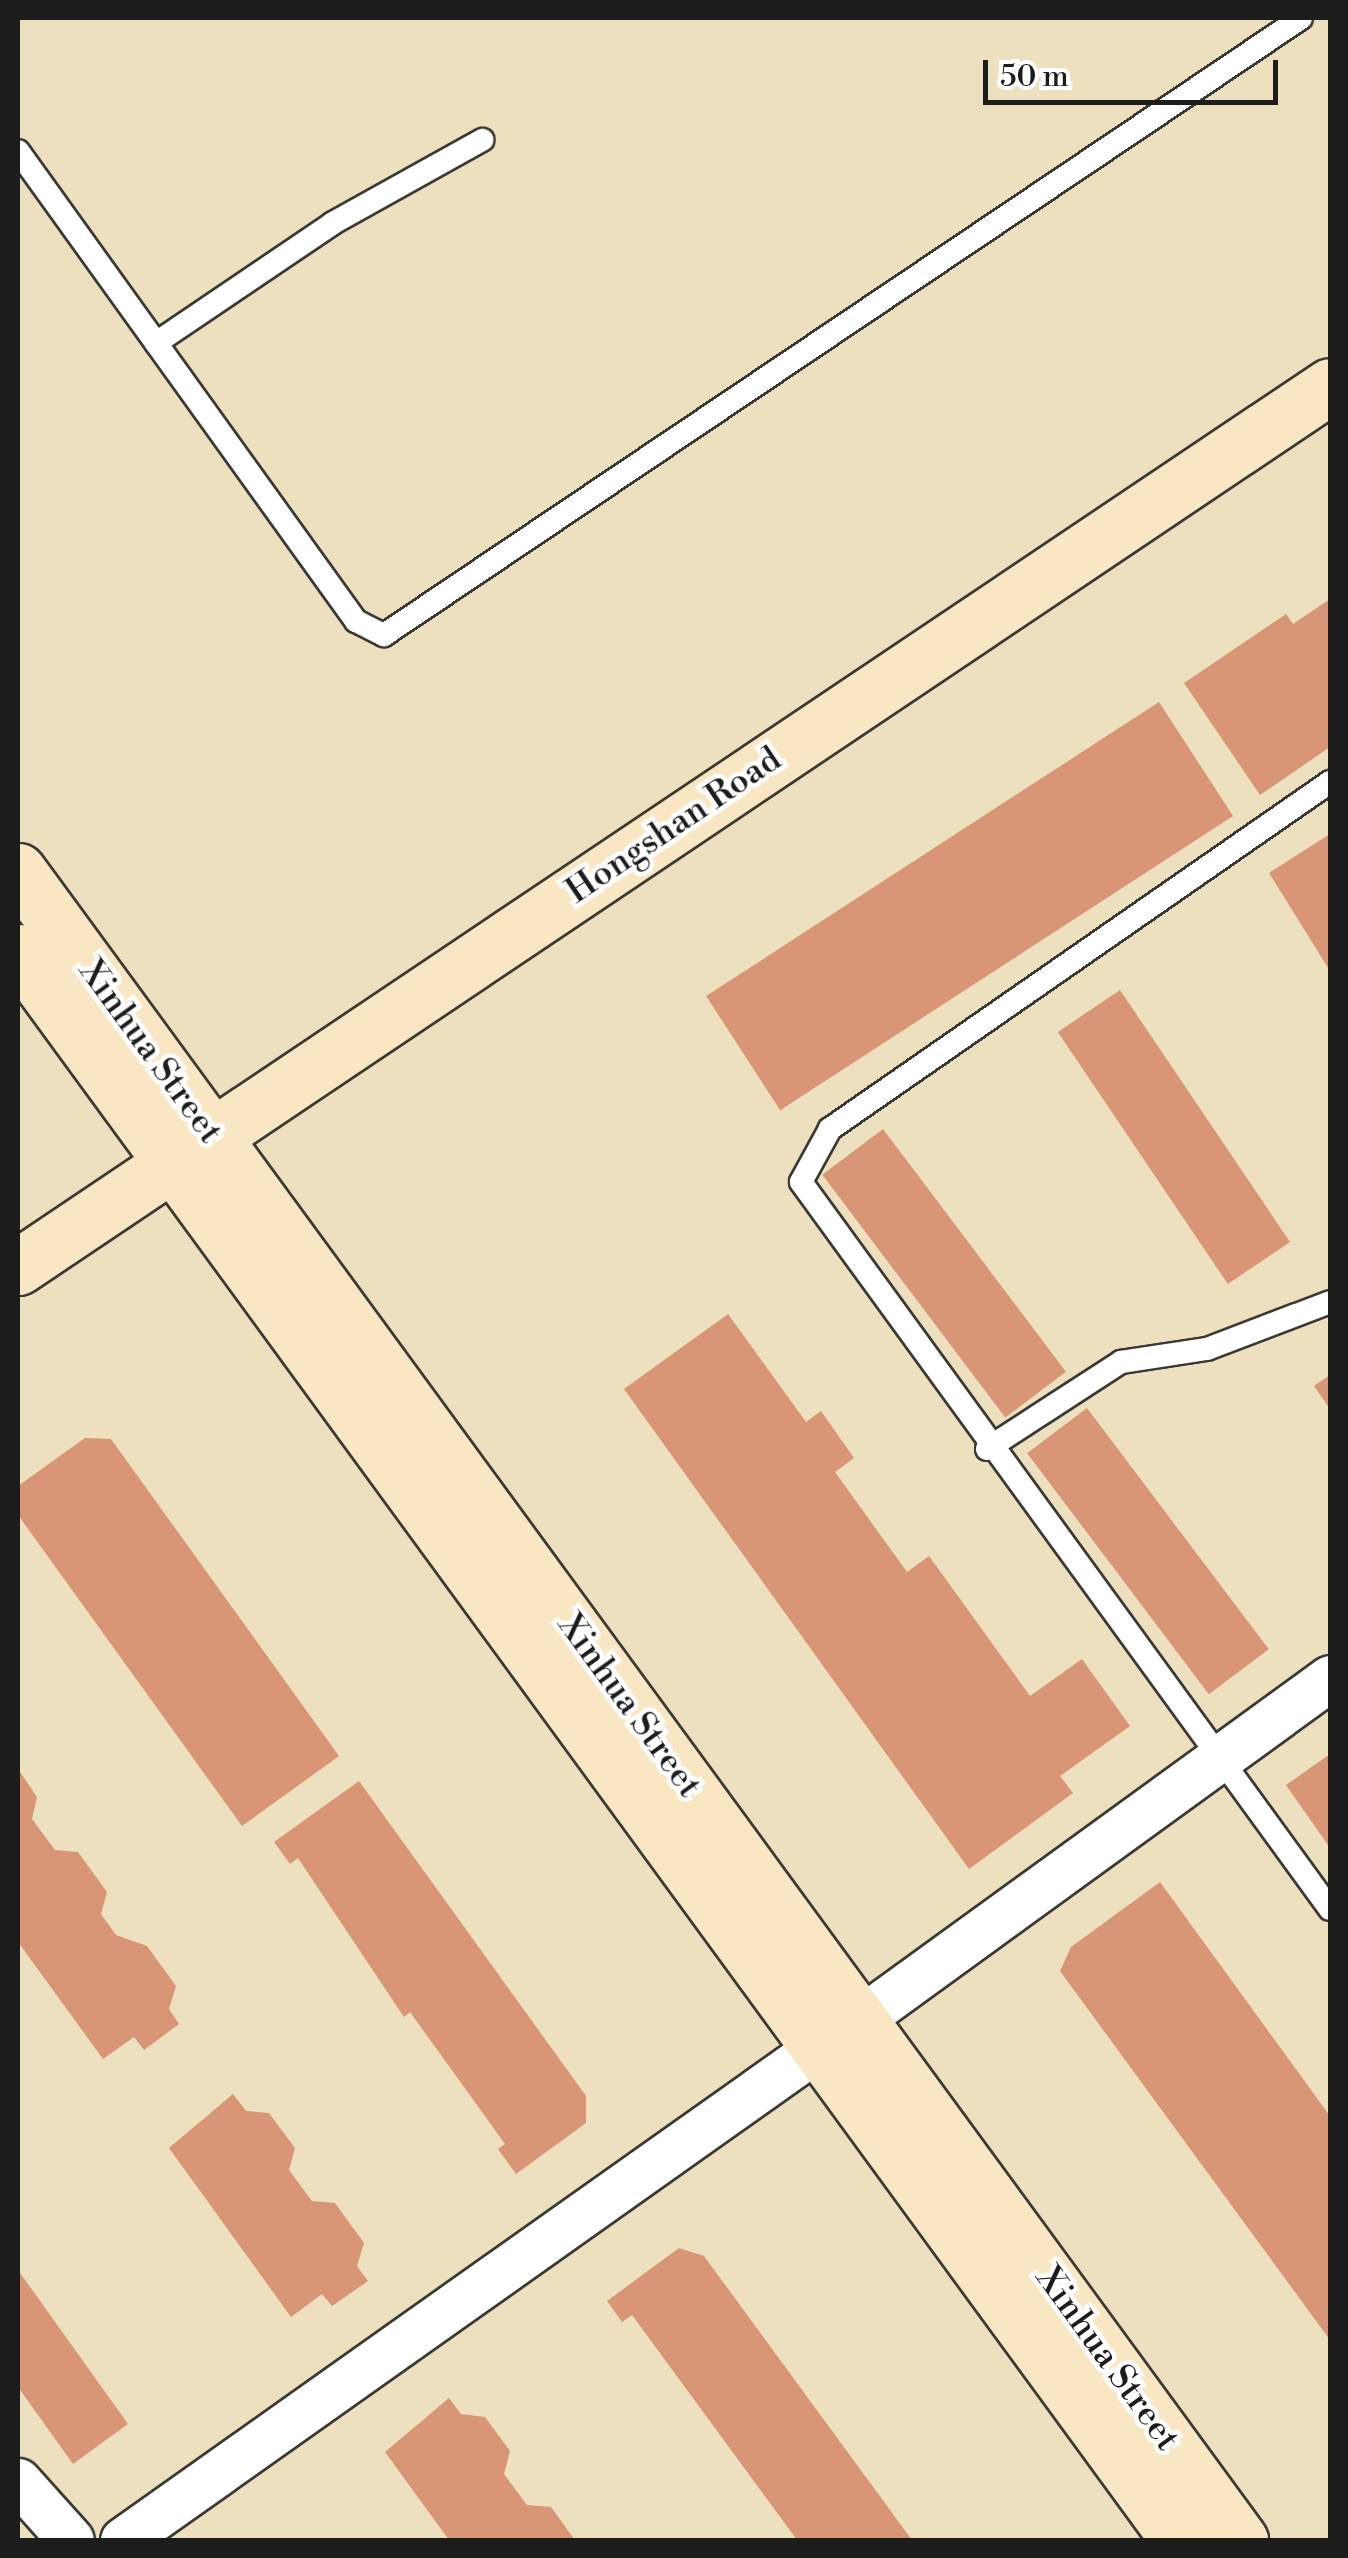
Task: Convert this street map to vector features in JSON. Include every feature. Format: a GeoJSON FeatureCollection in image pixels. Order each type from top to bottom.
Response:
{"type":"FeatureCollection","features":[{"type":"Feature","properties":{"kind":"main road","name":"Hongshan Road"},"geometry":{"type":"LineString","coordinates":[[18,1267],[1330,386]]}},
{"type":"Feature","properties":{"kind":"main road","name":"Xinhua Street"},"geometry":{"type":"LineString","coordinates":[[18,871],[192,1150],[839,2033],[1240,2540]]}},
{"type":"Feature","properties":{"kind":"main road","name":"Xinhua Street"},"geometry":{"type":"LineString","coordinates":[[18,952],[192,1150]]}},
{"type":"Feature","properties":{"kind":"main road","name":"Xinhua Street"},"geometry":{"type":"LineString","coordinates":[[839,2033],[1179,2540]]}},
{"type":"Feature","properties":{"kind":"street"},"geometry":{"type":"LineString","coordinates":[[123,2540],[839,2033],[1330,1678]]}},
{"type":"Feature","properties":{"kind":"street"},"geometry":{"type":"LineString","coordinates":[[18,2481],[71,2540]]}},
{"type":"Feature","properties":{"kind":"lane"},"geometry":{"type":"LineString","coordinates":[[18,151],[356,621],[384,635],[1301,18]]}},
{"type":"Feature","properties":{"kind":"lane"},"geometry":{"type":"LineString","coordinates":[[156,344],[333,223],[482,140]]}},
{"type":"Feature","properties":{"kind":"lane"},"geometry":{"type":"LineString","coordinates":[[1330,782],[898,1078],[830,1129],[808,1161],[808,1202],[987,1450],[1330,1909]]}},
{"type":"Feature","properties":{"kind":"lane"},"geometry":{"type":"LineString","coordinates":[[987,1450],[1121,1362],[1207,1349],[1330,1302]]}},
{"type":"Feature","properties":{"kind":"building"},"geometry":{"type":"Polygon","coordinates":[[[1330,599],[1330,747],[1260,795],[1184,683],[1286,614],[1293,624],[1330,599]]]}},
{"type":"Feature","properties":{"kind":"building"},"geometry":{"type":"Polygon","coordinates":[[[1159,702],[1233,816],[780,1110],[706,996],[1159,702]]]}},
{"type":"Feature","properties":{"kind":"building"},"geometry":{"type":"Polygon","coordinates":[[[1330,834],[1330,971],[1269,873],[1330,834]]]}},
{"type":"Feature","properties":{"kind":"building"},"geometry":{"type":"Polygon","coordinates":[[[1120,990],[1290,1242],[1228,1284],[1058,1032],[1120,990]]]}},
{"type":"Feature","properties":{"kind":"building"},"geometry":{"type":"Polygon","coordinates":[[[883,1129],[1066,1372],[1005,1418],[822,1175],[883,1129]]]}},
{"type":"Feature","properties":{"kind":"building"},"geometry":{"type":"Polygon","coordinates":[[[728,1314],[806,1422],[821,1411],[854,1458],[835,1472],[907,1572],[929,1556],[1030,1696],[1082,1659],[1130,1726],[1060,1776],[1073,1793],[969,1869],[624,1389],[728,1314]]]}},
{"type":"Feature","properties":{"kind":"building"},"geometry":{"type":"Polygon","coordinates":[[[1330,1375],[1330,1409],[1314,1386],[1330,1375]]]}},
{"type":"Feature","properties":{"kind":"building"},"geometry":{"type":"Polygon","coordinates":[[[1087,1408],[1269,1649],[1209,1694],[1027,1453],[1087,1408]]]}},
{"type":"Feature","properties":{"kind":"building"},"geometry":{"type":"Polygon","coordinates":[[[85,1438],[111,1439],[339,1756],[242,1826],[18,1515],[18,1486],[85,1438]]]}},
{"type":"Feature","properties":{"kind":"building"},"geometry":{"type":"Polygon","coordinates":[[[1330,1754],[1330,1848],[1286,1785],[1330,1754]]]}},
{"type":"Feature","properties":{"kind":"building"},"geometry":{"type":"Polygon","coordinates":[[[18,1769],[37,1797],[32,1819],[55,1850],[78,1852],[107,1892],[101,1914],[116,1935],[147,1946],[176,1986],[169,2009],[179,2024],[144,2050],[134,2037],[103,2059],[18,1942],[18,1769]]]}},
{"type":"Feature","properties":{"kind":"building"},"geometry":{"type":"Polygon","coordinates":[[[359,1781],[586,2096],[586,2123],[516,2174],[498,2149],[505,2144],[410,2012],[404,2017],[298,1858],[290,1864],[274,1842],[359,1781]]]}},
{"type":"Feature","properties":{"kind":"building"},"geometry":{"type":"Polygon","coordinates":[[[1160,1882],[1330,2116],[1330,2340],[1060,1971],[1071,1947],[1160,1882]]]}},
{"type":"Feature","properties":{"kind":"building"},"geometry":{"type":"Polygon","coordinates":[[[233,2094],[246,2111],[269,2113],[295,2148],[289,2170],[312,2201],[335,2203],[364,2243],[357,2266],[368,2281],[332,2306],[322,2294],[291,2317],[169,2148],[233,2094]]]}},
{"type":"Feature","properties":{"kind":"building"},"geometry":{"type":"Polygon","coordinates":[[[679,2248],[704,2256],[912,2540],[797,2540],[632,2315],[622,2322],[607,2301],[679,2248]]]}},
{"type":"Feature","properties":{"kind":"building"},"geometry":{"type":"Polygon","coordinates":[[[18,2270],[128,2424],[73,2464],[18,2387],[18,2270]]]}},
{"type":"Feature","properties":{"kind":"building"},"geometry":{"type":"Polygon","coordinates":[[[449,2398],[461,2414],[485,2417],[510,2451],[504,2474],[527,2505],[551,2507],[575,2540],[449,2540],[385,2452],[449,2398]]]}}]}
